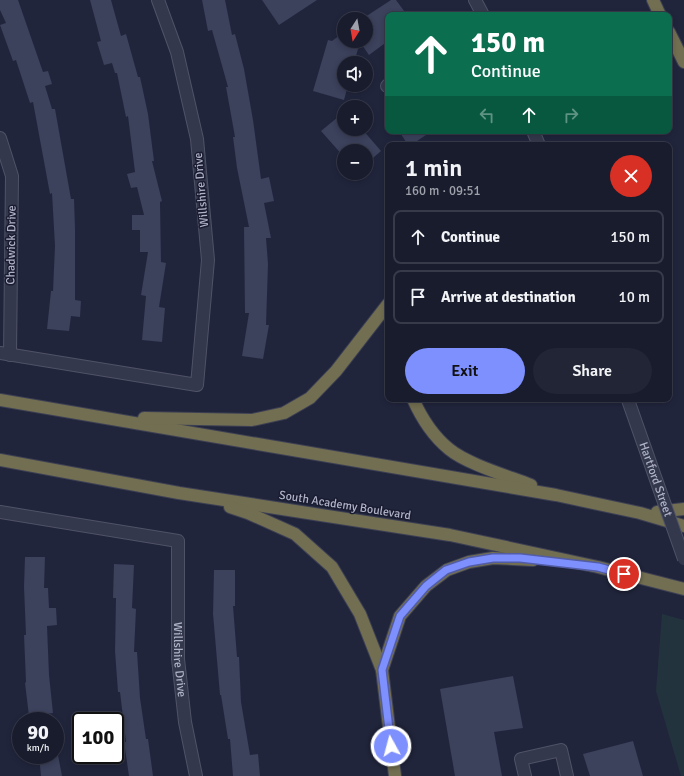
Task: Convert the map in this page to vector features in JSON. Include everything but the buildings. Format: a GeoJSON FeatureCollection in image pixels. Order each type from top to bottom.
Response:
{"type":"FeatureCollection","features":[{"type":"Feature","properties":{"kind":"highway"},"geometry":{"type":"LineString","coordinates":[[653,0],[659,12]]}},
{"type":"Feature","properties":{"kind":"highway"},"geometry":{"type":"LineString","coordinates":[[672,38],[684,62]]}},
{"type":"Feature","properties":{"kind":"highway"},"geometry":{"type":"LineString","coordinates":[[104,417],[252,420],[284,413],[310,398],[331,376],[385,308]]}},
{"type":"Feature","properties":{"kind":"highway"},"geometry":{"type":"LineString","coordinates":[[0,400],[556,495],[640,513],[684,526]]}},
{"type":"Feature","properties":{"kind":"highway"},"geometry":{"type":"LineString","coordinates":[[414,402],[418,411],[432,431],[449,449],[472,462],[556,495]]}},
{"type":"Feature","properties":{"kind":"highway","name":"South Academy Boulevard"},"geometry":{"type":"LineString","coordinates":[[0,460],[179,493],[450,535],[598,567],[684,589]]}},
{"type":"Feature","properties":{"kind":"highway"},"geometry":{"type":"LineString","coordinates":[[179,493],[248,512],[296,534],[332,567],[360,614],[382,670],[395,776]]}},
{"type":"Feature","properties":{"kind":"highway"},"geometry":{"type":"LineString","coordinates":[[640,513],[684,510]]}},
{"type":"Feature","properties":{"kind":"highway"},"geometry":{"type":"LineString","coordinates":[[382,670],[400,616],[426,586],[446,570],[469,562],[493,558],[520,558],[598,567]]}},
{"type":"Feature","properties":{"kind":"highway"},"geometry":{"type":"LineString","coordinates":[[662,584],[684,594]]}},
{"type":"Feature","properties":{"kind":"street","name":"Willshire Drive"},"geometry":{"type":"LineString","coordinates":[[5,354],[197,385],[208,260],[197,139],[177,52],[158,0]]}},
{"type":"Feature","properties":{"kind":"street"},"geometry":{"type":"LineString","coordinates":[[475,0],[481,12]]}},
{"type":"Feature","properties":{"kind":"street","name":"Chadwick Drive"},"geometry":{"type":"LineString","coordinates":[[0,138],[12,176],[5,354]]}},
{"type":"Feature","properties":{"kind":"street","name":"Hartford Street"},"geometry":{"type":"LineString","coordinates":[[628,402],[684,559]]}},
{"type":"Feature","properties":{"kind":"street","name":"Willshire Drive"},"geometry":{"type":"LineString","coordinates":[[0,512],[178,541],[178,659],[186,722],[196,776]]}},
{"type":"Feature","properties":{"kind":"street"},"geometry":{"type":"LineString","coordinates":[[525,776],[521,759],[561,750],[567,776]]}},
{"type":"Feature","properties":{"kind":"shaded area"},"geometry":{"type":"Polygon","coordinates":[[[662,614],[684,620],[684,776],[681,776],[656,691],[662,614]]]}},
{"type":"Feature","properties":{"kind":"route"},"geometry":{"type":"LineString","coordinates":[[391,746],[382,670],[400,616],[426,586],[446,570],[469,562],[493,558],[520,558],[598,567],[624,574]]}}]}
